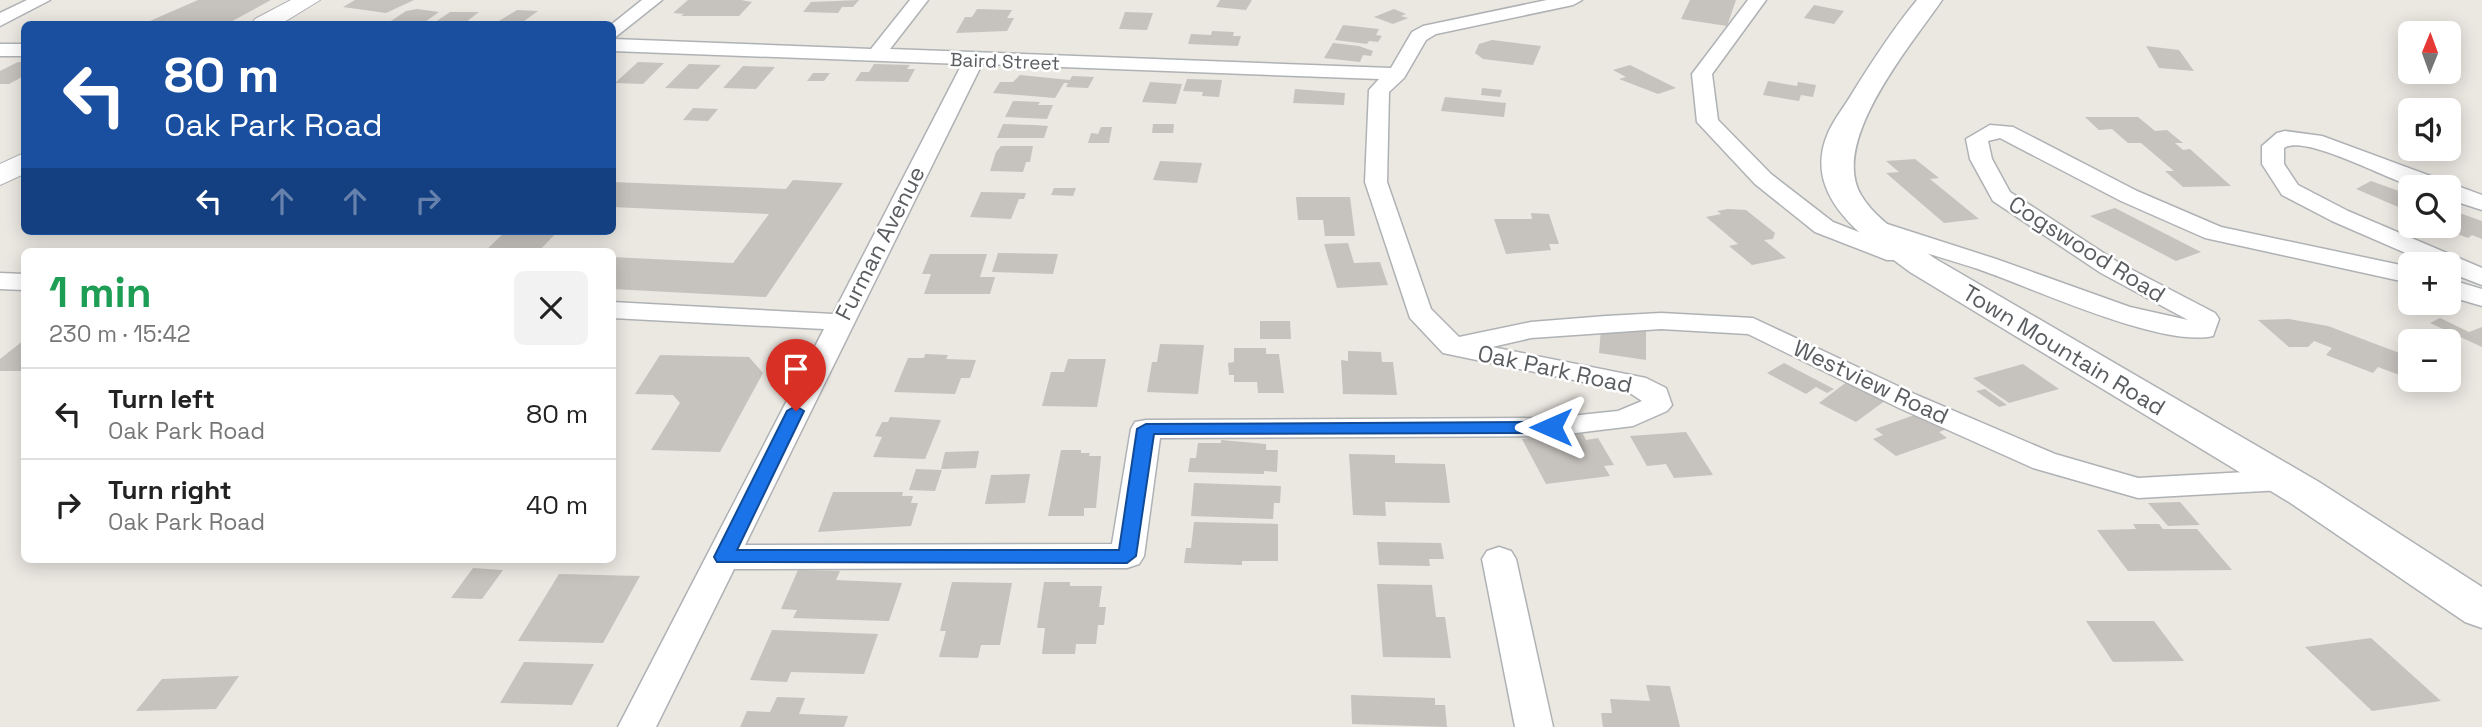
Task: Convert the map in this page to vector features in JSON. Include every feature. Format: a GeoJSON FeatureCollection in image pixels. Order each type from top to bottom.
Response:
{"type":"FeatureCollection","features":[{"type":"Feature","properties":{"kind":"main road","name":"Town Mountain Road"},"geometry":{"type":"LineString","coordinates":[[1930,0],[1903,33],[1842,134],[1838,179],[1846,198],[1869,225],[1922,265],[2282,480],[2482,610]]}},
{"type":"Feature","properties":{"kind":"street"},"geometry":{"type":"LineString","coordinates":[[0,20],[41,0]]}},
{"type":"Feature","properties":{"kind":"street"},"geometry":{"type":"LineString","coordinates":[[270,21],[308,0]]}},
{"type":"Feature","properties":{"kind":"street"},"geometry":{"type":"LineString","coordinates":[[616,31],[653,0]]}},
{"type":"Feature","properties":{"kind":"street"},"geometry":{"type":"LineString","coordinates":[[875,56],[919,0]]}},
{"type":"Feature","properties":{"kind":"street","name":"Oak Park Road"},"geometry":{"type":"LineString","coordinates":[[724,557],[1127,556],[1146,429],[1551,427],[1623,420],[1657,405],[1656,394],[1636,384],[1452,347],[1419,312],[1376,182],[1379,90],[1397,74],[1419,36],[1450,23],[1573,0]]}},
{"type":"Feature","properties":{"kind":"street"},"geometry":{"type":"LineString","coordinates":[[1757,0],[1702,74],[1708,122],[1763,179],[1824,227],[1922,265]]}},
{"type":"Feature","properties":{"kind":"street","name":"Baird Street"},"geometry":{"type":"LineString","coordinates":[[616,45],[1397,74]]}},
{"type":"Feature","properties":{"kind":"street"},"geometry":{"type":"LineString","coordinates":[[0,50],[21,50]]}},
{"type":"Feature","properties":{"kind":"street","name":"Furman Avenue"},"geometry":{"type":"LineString","coordinates":[[637,727],[839,322],[974,60]]}},
{"type":"Feature","properties":{"kind":"street","name":"Cogswood Road"},"geometry":{"type":"LineString","coordinates":[[1869,225],[1916,243],[1987,264],[2110,310],[2170,327],[2203,330],[2206,320],[2110,268],[2001,196],[1980,159],[1977,139],[1990,131],[2005,132],[2129,197],[2214,233],[2398,272]]}},
{"type":"Feature","properties":{"kind":"street"},"geometry":{"type":"LineString","coordinates":[[2405,175],[2314,141],[2285,138],[2273,146],[2273,164],[2290,190],[2340,216],[2482,277]]}},
{"type":"Feature","properties":{"kind":"street"},"geometry":{"type":"LineString","coordinates":[[0,176],[21,164]]}},
{"type":"Feature","properties":{"kind":"street"},"geometry":{"type":"LineString","coordinates":[[2461,196],[2482,204]]}},
{"type":"Feature","properties":{"kind":"street"},"geometry":{"type":"LineString","coordinates":[[0,281],[21,282]]}},
{"type":"Feature","properties":{"kind":"street"},"geometry":{"type":"LineString","coordinates":[[2461,291],[2482,298]]}},
{"type":"Feature","properties":{"kind":"street"},"geometry":{"type":"LineString","coordinates":[[616,310],[839,322]]}},
{"type":"Feature","properties":{"kind":"street","name":"Westview Road"},"geometry":{"type":"LineString","coordinates":[[1452,347],[1531,330],[1606,324],[1661,321],[1753,326],[1909,402],[2044,461],[2126,485],[2138,488],[2282,480]]}},
{"type":"Feature","properties":{"kind":"street"},"geometry":{"type":"LineString","coordinates":[[1499,559],[1534,727]]}},
{"type":"Feature","properties":{"kind":"building"},"geometry":{"type":"Polygon","coordinates":[[[198,0],[271,0],[232,21],[150,21],[198,0]]]}},
{"type":"Feature","properties":{"kind":"building"},"geometry":{"type":"Polygon","coordinates":[[[355,0],[414,0],[386,13],[343,7],[355,0]]]}},
{"type":"Feature","properties":{"kind":"building"},"geometry":{"type":"Polygon","coordinates":[[[688,0],[752,2],[739,16],[681,16],[684,14],[673,13],[688,0]]]}},
{"type":"Feature","properties":{"kind":"building"},"geometry":{"type":"Polygon","coordinates":[[[859,0],[853,7],[842,7],[838,13],[803,12],[811,2],[859,0]]]}},
{"type":"Feature","properties":{"kind":"building"},"geometry":{"type":"Polygon","coordinates":[[[1220,0],[1252,0],[1246,10],[1216,7],[1220,0]]]}},
{"type":"Feature","properties":{"kind":"building"},"geometry":{"type":"Polygon","coordinates":[[[1690,0],[1736,0],[1727,26],[1681,19],[1690,0]]]}},
{"type":"Feature","properties":{"kind":"building"},"geometry":{"type":"Polygon","coordinates":[[[1814,5],[1844,11],[1834,24],[1804,18],[1814,5]]]}},
{"type":"Feature","properties":{"kind":"building"},"geometry":{"type":"Polygon","coordinates":[[[417,9],[439,12],[426,21],[391,21],[406,11],[417,9]]]}},
{"type":"Feature","properties":{"kind":"building"},"geometry":{"type":"Polygon","coordinates":[[[977,9],[1012,10],[1007,18],[1014,18],[1007,31],[956,33],[965,17],[972,17],[977,9]]]}},
{"type":"Feature","properties":{"kind":"building"},"geometry":{"type":"Polygon","coordinates":[[[1394,9],[1406,14],[1401,16],[1408,18],[1393,24],[1374,17],[1394,9]]]}},
{"type":"Feature","properties":{"kind":"building"},"geometry":{"type":"Polygon","coordinates":[[[517,10],[538,11],[524,21],[499,21],[517,10]]]}},
{"type":"Feature","properties":{"kind":"building"},"geometry":{"type":"Polygon","coordinates":[[[450,12],[479,12],[467,21],[437,21],[450,12]]]}},
{"type":"Feature","properties":{"kind":"building"},"geometry":{"type":"Polygon","coordinates":[[[1125,12],[1153,13],[1147,30],[1119,29],[1125,12]]]}},
{"type":"Feature","properties":{"kind":"building"},"geometry":{"type":"Polygon","coordinates":[[[1343,25],[1379,29],[1376,35],[1382,36],[1378,42],[1369,41],[1367,44],[1335,40],[1343,25]]]}},
{"type":"Feature","properties":{"kind":"building"},"geometry":{"type":"Polygon","coordinates":[[[1212,31],[1234,32],[1233,36],[1241,36],[1238,46],[1188,44],[1191,34],[1211,35],[1212,31]]]}},
{"type":"Feature","properties":{"kind":"building"},"geometry":{"type":"Polygon","coordinates":[[[1492,40],[1541,46],[1533,65],[1483,59],[1475,53],[1479,44],[1492,40]]]}},
{"type":"Feature","properties":{"kind":"building"},"geometry":{"type":"Polygon","coordinates":[[[1333,43],[1359,46],[1373,51],[1371,56],[1363,55],[1360,62],[1324,58],[1333,43]]]}},
{"type":"Feature","properties":{"kind":"building"},"geometry":{"type":"Polygon","coordinates":[[[2146,46],[2179,50],[2194,71],[2159,68],[2146,46]]]}},
{"type":"Feature","properties":{"kind":"building"},"geometry":{"type":"Polygon","coordinates":[[[21,62],[21,78],[9,84],[0,84],[0,71],[21,62]]]}},
{"type":"Feature","properties":{"kind":"building"},"geometry":{"type":"Polygon","coordinates":[[[638,62],[664,63],[643,84],[616,82],[638,62]]]}},
{"type":"Feature","properties":{"kind":"building"},"geometry":{"type":"Polygon","coordinates":[[[689,64],[721,65],[698,89],[665,88],[689,64]]]}},
{"type":"Feature","properties":{"kind":"building"},"geometry":{"type":"Polygon","coordinates":[[[874,64],[910,65],[907,69],[915,69],[908,82],[855,81],[861,72],[869,72],[874,64]]]}},
{"type":"Feature","properties":{"kind":"building"},"geometry":{"type":"Polygon","coordinates":[[[1630,65],[1676,88],[1658,94],[1619,79],[1626,77],[1613,70],[1630,65]]]}},
{"type":"Feature","properties":{"kind":"building"},"geometry":{"type":"Polygon","coordinates":[[[743,66],[775,67],[756,89],[723,88],[743,66]]]}},
{"type":"Feature","properties":{"kind":"building"},"geometry":{"type":"Polygon","coordinates":[[[813,73],[830,73],[824,81],[807,81],[813,73]]]}},
{"type":"Feature","properties":{"kind":"building"},"geometry":{"type":"Polygon","coordinates":[[[1020,75],[1070,80],[1072,76],[1094,77],[1088,88],[1066,87],[1068,83],[1064,83],[1055,98],[993,93],[1000,82],[1013,82],[1020,75]]]}},
{"type":"Feature","properties":{"kind":"building"},"geometry":{"type":"Polygon","coordinates":[[[1187,79],[1222,80],[1219,97],[1202,96],[1203,92],[1183,91],[1187,79]]]}},
{"type":"Feature","properties":{"kind":"building"},"geometry":{"type":"Polygon","coordinates":[[[1768,81],[1797,86],[1798,82],[1816,85],[1813,97],[1801,95],[1799,101],[1763,95],[1768,81]]]}},
{"type":"Feature","properties":{"kind":"building"},"geometry":{"type":"Polygon","coordinates":[[[1150,82],[1182,84],[1176,104],[1142,102],[1150,82]]]}},
{"type":"Feature","properties":{"kind":"building"},"geometry":{"type":"Polygon","coordinates":[[[1482,88],[1502,90],[1500,97],[1481,95],[1482,88]]]}},
{"type":"Feature","properties":{"kind":"building"},"geometry":{"type":"Polygon","coordinates":[[[1295,89],[1345,93],[1344,105],[1293,103],[1295,89]]]}},
{"type":"Feature","properties":{"kind":"building"},"geometry":{"type":"Polygon","coordinates":[[[1445,97],[1506,103],[1504,117],[1441,111],[1445,97]]]}},
{"type":"Feature","properties":{"kind":"building"},"geometry":{"type":"Polygon","coordinates":[[[1013,101],[1053,105],[1047,119],[1005,117],[1013,101]]]}},
{"type":"Feature","properties":{"kind":"building"},"geometry":{"type":"Polygon","coordinates":[[[693,108],[718,109],[708,121],[683,120],[693,108]]]}},
{"type":"Feature","properties":{"kind":"building"},"geometry":{"type":"Polygon","coordinates":[[[2085,117],[2138,117],[2155,131],[2167,130],[2183,143],[2175,143],[2183,150],[2190,149],[2231,186],[2183,187],[2165,171],[2174,171],[2141,143],[2128,143],[2112,129],[2099,130],[2085,117]]]}},
{"type":"Feature","properties":{"kind":"building"},"geometry":{"type":"Polygon","coordinates":[[[1003,124],[1048,126],[1044,138],[997,138],[1003,124]]]}},
{"type":"Feature","properties":{"kind":"building"},"geometry":{"type":"Polygon","coordinates":[[[1153,124],[1174,124],[1173,133],[1152,133],[1153,124]]]}},
{"type":"Feature","properties":{"kind":"building"},"geometry":{"type":"Polygon","coordinates":[[[1101,127],[1112,127],[1109,143],[1088,143],[1091,133],[1098,134],[1101,127]]]}},
{"type":"Feature","properties":{"kind":"building"},"geometry":{"type":"Polygon","coordinates":[[[1001,146],[1033,146],[1030,162],[1026,162],[1023,172],[990,171],[996,152],[1001,146]]]}},
{"type":"Feature","properties":{"kind":"building"},"geometry":{"type":"Polygon","coordinates":[[[1915,159],[1939,178],[1930,179],[1979,219],[1944,223],[1886,173],[1899,172],[1886,161],[1915,159]]]}},
{"type":"Feature","properties":{"kind":"building"},"geometry":{"type":"Polygon","coordinates":[[[1160,161],[1202,163],[1197,183],[1153,180],[1160,161]]]}},
{"type":"Feature","properties":{"kind":"building"},"geometry":{"type":"Polygon","coordinates":[[[793,180],[843,183],[766,297],[616,289],[616,257],[733,263],[769,214],[616,207],[616,182],[786,189],[793,180]]]}},
{"type":"Feature","properties":{"kind":"building"},"geometry":{"type":"Polygon","coordinates":[[[2371,181],[2398,191],[2398,207],[2356,189],[2371,181]]]}},
{"type":"Feature","properties":{"kind":"building"},"geometry":{"type":"Polygon","coordinates":[[[1054,188],[1076,188],[1073,196],[1051,195],[1054,188]]]}},
{"type":"Feature","properties":{"kind":"building"},"geometry":{"type":"Polygon","coordinates":[[[981,192],[1026,193],[1024,199],[1019,199],[1011,219],[970,217],[981,192]]]}},
{"type":"Feature","properties":{"kind":"building"},"geometry":{"type":"Polygon","coordinates":[[[1296,197],[1350,197],[1355,236],[1325,236],[1323,220],[1298,220],[1296,197]]]}},
{"type":"Feature","properties":{"kind":"building"},"geometry":{"type":"Polygon","coordinates":[[[2115,208],[2201,252],[2176,261],[2090,216],[2115,208]]]}},
{"type":"Feature","properties":{"kind":"building"},"geometry":{"type":"Polygon","coordinates":[[[1746,210],[1775,233],[1773,239],[1764,240],[1786,258],[1752,265],[1729,246],[1738,244],[1706,217],[1721,214],[1717,211],[1746,210]]]}},
{"type":"Feature","properties":{"kind":"building"},"geometry":{"type":"Polygon","coordinates":[[[1531,213],[1549,214],[1559,244],[1549,244],[1551,250],[1506,254],[1494,219],[1532,219],[1531,213]]]}},
{"type":"Feature","properties":{"kind":"building"},"geometry":{"type":"Polygon","coordinates":[[[2461,214],[2482,221],[2482,239],[2472,235],[2468,238],[2461,235],[2461,214]]]}},
{"type":"Feature","properties":{"kind":"building"},"geometry":{"type":"Polygon","coordinates":[[[502,235],[554,235],[542,248],[488,248],[502,235]]]}},
{"type":"Feature","properties":{"kind":"building"},"geometry":{"type":"Polygon","coordinates":[[[1348,243],[1354,263],[1380,262],[1388,285],[1337,288],[1324,244],[1348,243]]]}},
{"type":"Feature","properties":{"kind":"building"},"geometry":{"type":"Polygon","coordinates":[[[998,253],[1058,254],[1053,274],[992,272],[998,253]]]}},
{"type":"Feature","properties":{"kind":"building"},"geometry":{"type":"Polygon","coordinates":[[[930,254],[987,254],[980,277],[995,277],[990,294],[924,294],[931,274],[922,274],[930,254]]]}},
{"type":"Feature","properties":{"kind":"building"},"geometry":{"type":"Polygon","coordinates":[[[2440,318],[2469,332],[2482,327],[2482,347],[2461,337],[2461,329],[2443,329],[2430,323],[2440,318]]]}},
{"type":"Feature","properties":{"kind":"building"},"geometry":{"type":"Polygon","coordinates":[[[2289,319],[2328,326],[2398,352],[2398,374],[2378,367],[2373,373],[2326,355],[2332,348],[2314,341],[2308,347],[2289,347],[2258,320],[2289,319]]]}},
{"type":"Feature","properties":{"kind":"building"},"geometry":{"type":"Polygon","coordinates":[[[1260,321],[1290,321],[1291,339],[1260,339],[1260,321]]]}},
{"type":"Feature","properties":{"kind":"building"},"geometry":{"type":"Polygon","coordinates":[[[1619,327],[1646,331],[1646,360],[1599,353],[1601,329],[1619,332],[1619,327]]]}},
{"type":"Feature","properties":{"kind":"building"},"geometry":{"type":"Polygon","coordinates":[[[21,342],[21,371],[0,371],[0,359],[21,342]]]}},
{"type":"Feature","properties":{"kind":"building"},"geometry":{"type":"Polygon","coordinates":[[[1160,344],[1204,345],[1198,394],[1147,392],[1152,362],[1157,362],[1160,344]]]}},
{"type":"Feature","properties":{"kind":"building"},"geometry":{"type":"Polygon","coordinates":[[[1234,348],[1266,348],[1266,354],[1279,354],[1284,393],[1258,393],[1257,382],[1234,382],[1234,375],[1229,375],[1228,363],[1234,362],[1234,348]]]}},
{"type":"Feature","properties":{"kind":"building"},"geometry":{"type":"Polygon","coordinates":[[[1348,351],[1381,352],[1382,362],[1393,362],[1397,395],[1343,394],[1341,360],[1348,361],[1348,351]]]}},
{"type":"Feature","properties":{"kind":"building"},"geometry":{"type":"Polygon","coordinates":[[[925,354],[948,355],[946,359],[976,360],[970,378],[961,378],[955,394],[894,392],[908,358],[924,358],[925,354]]]}},
{"type":"Feature","properties":{"kind":"building"},"geometry":{"type":"Polygon","coordinates":[[[660,355],[749,357],[763,373],[720,452],[651,450],[680,403],[673,395],[635,394],[660,355]]]}},
{"type":"Feature","properties":{"kind":"building"},"geometry":{"type":"Polygon","coordinates":[[[1068,359],[1106,359],[1097,407],[1042,406],[1051,372],[1064,372],[1068,359]]]}},
{"type":"Feature","properties":{"kind":"building"},"geometry":{"type":"Polygon","coordinates":[[[1784,363],[1834,389],[1827,393],[1816,387],[1806,394],[1767,373],[1784,363]]]}},
{"type":"Feature","properties":{"kind":"building"},"geometry":{"type":"Polygon","coordinates":[[[2023,364],[2059,389],[2009,403],[1973,378],[2023,364]]]}},
{"type":"Feature","properties":{"kind":"building"},"geometry":{"type":"Polygon","coordinates":[[[1848,381],[1886,400],[1856,422],[1819,403],[1848,381]]]}},
{"type":"Feature","properties":{"kind":"building"},"geometry":{"type":"Polygon","coordinates":[[[1985,389],[2007,405],[1999,407],[1976,391],[1985,389]]]}},
{"type":"Feature","properties":{"kind":"building"},"geometry":{"type":"Polygon","coordinates":[[[1923,412],[1947,429],[1939,432],[1947,438],[1896,456],[1873,439],[1883,435],[1875,429],[1923,412]]]}},
{"type":"Feature","properties":{"kind":"building"},"geometry":{"type":"Polygon","coordinates":[[[890,417],[941,420],[925,459],[873,457],[882,437],[875,436],[882,422],[888,422],[890,417]]]}},
{"type":"Feature","properties":{"kind":"building"},"geometry":{"type":"Polygon","coordinates":[[[1582,432],[1586,440],[1598,438],[1614,465],[1604,466],[1610,476],[1546,484],[1522,439],[1582,432]]]}},
{"type":"Feature","properties":{"kind":"building"},"geometry":{"type":"Polygon","coordinates":[[[1686,432],[1713,475],[1674,478],[1666,464],[1647,466],[1630,436],[1686,432]]]}},
{"type":"Feature","properties":{"kind":"building"},"geometry":{"type":"Polygon","coordinates":[[[1221,440],[1266,444],[1266,450],[1278,450],[1277,472],[1188,472],[1190,458],[1196,458],[1198,443],[1221,443],[1221,440]]]}},
{"type":"Feature","properties":{"kind":"building"},"geometry":{"type":"Polygon","coordinates":[[[1061,450],[1081,450],[1081,453],[1090,453],[1089,456],[1101,456],[1096,508],[1084,508],[1084,516],[1048,516],[1061,450]]]}},
{"type":"Feature","properties":{"kind":"building"},"geometry":{"type":"Polygon","coordinates":[[[979,451],[976,468],[941,469],[945,452],[979,451]]]}},
{"type":"Feature","properties":{"kind":"building"},"geometry":{"type":"Polygon","coordinates":[[[1349,454],[1395,455],[1395,463],[1445,464],[1450,503],[1385,502],[1386,516],[1353,515],[1349,454]]]}},
{"type":"Feature","properties":{"kind":"building"},"geometry":{"type":"Polygon","coordinates":[[[916,469],[942,470],[935,491],[909,490],[916,469]]]}},
{"type":"Feature","properties":{"kind":"building"},"geometry":{"type":"Polygon","coordinates":[[[1030,474],[1025,503],[985,504],[991,475],[1030,474]]]}},
{"type":"Feature","properties":{"kind":"building"},"geometry":{"type":"Polygon","coordinates":[[[1194,483],[1281,486],[1280,503],[1274,503],[1273,519],[1191,516],[1194,483]]]}},
{"type":"Feature","properties":{"kind":"building"},"geometry":{"type":"Polygon","coordinates":[[[833,492],[903,492],[902,496],[913,496],[911,503],[918,503],[911,526],[818,532],[833,492]]]}},
{"type":"Feature","properties":{"kind":"building"},"geometry":{"type":"Polygon","coordinates":[[[2180,502],[2200,525],[2168,526],[2148,503],[2180,502]]]}},
{"type":"Feature","properties":{"kind":"building"},"geometry":{"type":"Polygon","coordinates":[[[1194,522],[1278,524],[1278,561],[1242,561],[1242,565],[1184,563],[1186,548],[1191,548],[1194,522]]]}},
{"type":"Feature","properties":{"kind":"building"},"geometry":{"type":"Polygon","coordinates":[[[2133,524],[2159,524],[2163,529],[2197,529],[2232,570],[2128,571],[2097,530],[2136,529],[2133,524]]]}},
{"type":"Feature","properties":{"kind":"building"},"geometry":{"type":"Polygon","coordinates":[[[1377,542],[1441,543],[1444,559],[1429,559],[1430,566],[1379,565],[1377,542]]]}},
{"type":"Feature","properties":{"kind":"building"},"geometry":{"type":"Polygon","coordinates":[[[473,568],[503,570],[482,599],[451,598],[473,568]]]}},
{"type":"Feature","properties":{"kind":"building"},"geometry":{"type":"Polygon","coordinates":[[[798,570],[840,571],[836,580],[902,583],[889,621],[793,618],[797,610],[781,609],[798,570]]]}},
{"type":"Feature","properties":{"kind":"building"},"geometry":{"type":"Polygon","coordinates":[[[559,574],[640,576],[603,643],[518,641],[559,574]]]}},
{"type":"Feature","properties":{"kind":"building"},"geometry":{"type":"Polygon","coordinates":[[[952,582],[1012,583],[1000,645],[981,645],[978,658],[939,657],[946,631],[940,631],[952,582]]]}},
{"type":"Feature","properties":{"kind":"building"},"geometry":{"type":"Polygon","coordinates":[[[1044,582],[1070,582],[1070,586],[1102,586],[1099,607],[1106,607],[1104,625],[1098,625],[1096,644],[1076,644],[1075,654],[1042,654],[1045,628],[1037,628],[1044,582]]]}},
{"type":"Feature","properties":{"kind":"building"},"geometry":{"type":"Polygon","coordinates":[[[1377,584],[1432,585],[1436,617],[1445,617],[1451,658],[1383,657],[1377,584]]]}},
{"type":"Feature","properties":{"kind":"building"},"geometry":{"type":"Polygon","coordinates":[[[2086,621],[2154,621],[2184,661],[2113,662],[2086,621]]]}},
{"type":"Feature","properties":{"kind":"building"},"geometry":{"type":"Polygon","coordinates":[[[772,630],[878,634],[864,674],[791,672],[787,682],[750,680],[772,630]]]}},
{"type":"Feature","properties":{"kind":"building"},"geometry":{"type":"Polygon","coordinates":[[[2371,638],[2441,701],[2372,711],[2305,647],[2371,638]]]}},
{"type":"Feature","properties":{"kind":"building"},"geometry":{"type":"Polygon","coordinates":[[[524,662],[594,664],[572,705],[500,703],[524,662]]]}},
{"type":"Feature","properties":{"kind":"building"},"geometry":{"type":"Polygon","coordinates":[[[239,676],[216,709],[136,711],[162,679],[239,676]]]}},
{"type":"Feature","properties":{"kind":"building"},"geometry":{"type":"Polygon","coordinates":[[[1646,685],[1670,686],[1680,727],[1603,727],[1601,713],[1612,713],[1610,699],[1650,701],[1646,685]]]}},
{"type":"Feature","properties":{"kind":"building"},"geometry":{"type":"Polygon","coordinates":[[[1351,695],[1435,698],[1435,705],[1445,705],[1447,727],[1352,724],[1351,695]]]}},
{"type":"Feature","properties":{"kind":"building"},"geometry":{"type":"Polygon","coordinates":[[[777,697],[805,698],[799,714],[848,716],[844,727],[740,727],[747,711],[770,712],[777,697]]]}},
{"type":"Feature","properties":{"kind":"route"},"geometry":{"type":"LineString","coordinates":[[796,411],[724,557],[1127,556],[1146,429],[1551,427]]}}]}
